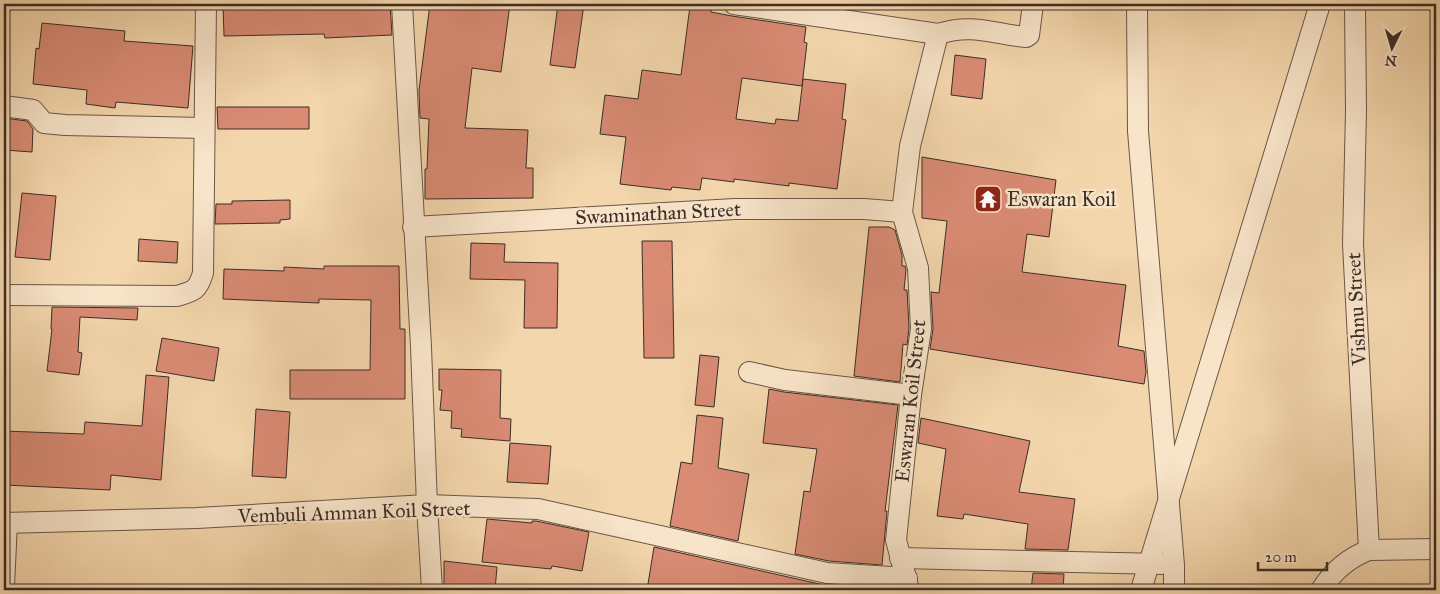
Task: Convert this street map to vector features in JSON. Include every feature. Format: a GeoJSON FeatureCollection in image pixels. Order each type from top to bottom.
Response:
{"type":"FeatureCollection","features":[{"type":"Feature","properties":{"kind":"street"},"geometry":{"type":"LineString","coordinates":[[4,295],[178,296],[194,290],[199,285],[202,273],[206,4]]}},
{"type":"Feature","properties":{"kind":"street"},"geometry":{"type":"LineString","coordinates":[[402,4],[432,590]]}},
{"type":"Feature","properties":{"kind":"street"},"geometry":{"type":"LineString","coordinates":[[734,4],[938,34],[976,28],[1026,37],[1031,30],[1033,4]]}},
{"type":"Feature","properties":{"kind":"street"},"geometry":{"type":"LineString","coordinates":[[1137,4],[1138,132],[1174,565],[1174,590]]}},
{"type":"Feature","properties":{"kind":"street"},"geometry":{"type":"LineString","coordinates":[[1141,590],[1320,4]]}},
{"type":"Feature","properties":{"kind":"street","name":"Vishnu Street"},"geometry":{"type":"LineString","coordinates":[[1355,4],[1356,111],[1353,244],[1369,550]]}},
{"type":"Feature","properties":{"kind":"street"},"geometry":{"type":"LineString","coordinates":[[902,212],[910,146],[938,34]]}},
{"type":"Feature","properties":{"kind":"street"},"geometry":{"type":"LineString","coordinates":[[4,106],[33,110],[44,123],[204,128]]}},
{"type":"Feature","properties":{"kind":"street","name":"Swaminathan Street"},"geometry":{"type":"LineString","coordinates":[[413,227],[736,208],[864,209],[902,212]]}},
{"type":"Feature","properties":{"kind":"street","name":"Eswaran Koil Street"},"geometry":{"type":"LineString","coordinates":[[902,212],[918,268],[921,329],[911,395],[896,540],[908,584]]}},
{"type":"Feature","properties":{"kind":"street"},"geometry":{"type":"LineString","coordinates":[[749,372],[785,380],[911,395]]}},
{"type":"Feature","properties":{"kind":"street","name":"Vembuli Amman Koil Street"},"geometry":{"type":"LineString","coordinates":[[6,522],[197,518],[427,505],[538,509],[828,573],[908,584]]}},
{"type":"Feature","properties":{"kind":"street"},"geometry":{"type":"LineString","coordinates":[[4,587],[6,522]]}},
{"type":"Feature","properties":{"kind":"street"},"geometry":{"type":"LineString","coordinates":[[1321,590],[1331,574],[1354,555],[1369,550],[1436,549]]}},
{"type":"Feature","properties":{"kind":"street"},"geometry":{"type":"LineString","coordinates":[[900,558],[1174,565]]}},
{"type":"Feature","properties":{"kind":"building"},"geometry":{"type":"Polygon","coordinates":[[[390,4],[392,35],[325,38],[324,34],[224,36],[223,5],[390,4]]]}},
{"type":"Feature","properties":{"kind":"building"},"geometry":{"type":"Polygon","coordinates":[[[430,4],[510,4],[501,72],[472,68],[465,128],[528,130],[526,168],[533,168],[533,198],[425,199],[429,119],[420,118],[419,90],[430,4]]]}},
{"type":"Feature","properties":{"kind":"building"},"geometry":{"type":"Polygon","coordinates":[[[558,4],[584,4],[575,68],[550,65],[558,4]]]}},
{"type":"Feature","properties":{"kind":"building"},"geometry":{"type":"Polygon","coordinates":[[[690,6],[711,9],[711,12],[732,16],[806,27],[804,42],[807,43],[802,86],[742,78],[736,119],[775,124],[776,119],[798,121],[803,79],[846,84],[842,119],[846,120],[837,189],[789,183],[789,186],[734,179],[734,182],[702,178],[700,190],[672,187],[671,190],[620,184],[626,137],[600,134],[605,95],[638,99],[642,70],[681,75],[690,6]]]}},
{"type":"Feature","properties":{"kind":"building"},"geometry":{"type":"Polygon","coordinates":[[[42,23],[125,31],[124,41],[193,46],[188,108],[116,102],[115,108],[86,104],[87,90],[33,84],[36,48],[39,49],[42,23]]]}},
{"type":"Feature","properties":{"kind":"building"},"geometry":{"type":"Polygon","coordinates":[[[955,55],[986,59],[982,99],[951,95],[955,55]]]}},
{"type":"Feature","properties":{"kind":"building"},"geometry":{"type":"Polygon","coordinates":[[[217,107],[309,107],[309,129],[218,129],[217,107]]]}},
{"type":"Feature","properties":{"kind":"building"},"geometry":{"type":"Polygon","coordinates":[[[4,118],[27,121],[33,129],[32,152],[4,150],[4,118]]]}},
{"type":"Feature","properties":{"kind":"building"},"geometry":{"type":"Polygon","coordinates":[[[922,157],[1056,180],[1049,237],[1027,234],[1022,272],[1126,285],[1118,346],[1144,351],[1146,372],[1144,384],[930,349],[933,329],[931,292],[939,293],[947,221],[922,218],[922,157]]]}},
{"type":"Feature","properties":{"kind":"building"},"geometry":{"type":"Polygon","coordinates":[[[22,193],[56,196],[50,260],[15,257],[22,193]]]}},
{"type":"Feature","properties":{"kind":"building"},"geometry":{"type":"Polygon","coordinates":[[[290,200],[290,219],[280,220],[280,223],[215,224],[216,204],[232,204],[232,201],[290,200]]]}},
{"type":"Feature","properties":{"kind":"building"},"geometry":{"type":"Polygon","coordinates":[[[869,227],[889,227],[895,230],[902,255],[902,266],[905,266],[906,270],[904,290],[907,290],[909,328],[907,345],[903,344],[900,382],[854,376],[869,227]]]}},
{"type":"Feature","properties":{"kind":"building"},"geometry":{"type":"Polygon","coordinates":[[[139,239],[178,242],[177,263],[138,261],[139,239]]]}},
{"type":"Feature","properties":{"kind":"building"},"geometry":{"type":"Polygon","coordinates":[[[642,241],[672,241],[674,358],[644,358],[642,241]]]}},
{"type":"Feature","properties":{"kind":"building"},"geometry":{"type":"Polygon","coordinates":[[[471,243],[505,244],[504,262],[558,263],[557,328],[524,328],[525,280],[470,279],[471,243]]]}},
{"type":"Feature","properties":{"kind":"building"},"geometry":{"type":"Polygon","coordinates":[[[324,266],[399,266],[400,329],[405,329],[405,399],[290,399],[290,370],[370,370],[371,300],[319,299],[319,303],[223,299],[224,269],[284,271],[284,267],[324,269],[324,266]]]}},
{"type":"Feature","properties":{"kind":"building"},"geometry":{"type":"Polygon","coordinates":[[[52,307],[138,308],[137,320],[80,317],[78,352],[82,353],[79,375],[47,371],[52,329],[52,307]]]}},
{"type":"Feature","properties":{"kind":"building"},"geometry":{"type":"Polygon","coordinates":[[[162,338],[219,348],[214,381],[156,371],[162,338]]]}},
{"type":"Feature","properties":{"kind":"building"},"geometry":{"type":"Polygon","coordinates":[[[700,355],[719,357],[714,407],[695,405],[700,355]]]}},
{"type":"Feature","properties":{"kind":"building"},"geometry":{"type":"Polygon","coordinates":[[[439,369],[501,370],[500,418],[511,419],[510,441],[461,437],[462,429],[451,428],[452,411],[440,410],[442,390],[439,390],[439,369]]]}},
{"type":"Feature","properties":{"kind":"building"},"geometry":{"type":"Polygon","coordinates":[[[146,375],[169,377],[161,480],[111,475],[110,490],[4,485],[4,431],[84,434],[85,422],[142,426],[146,375]]]}},
{"type":"Feature","properties":{"kind":"building"},"geometry":{"type":"Polygon","coordinates":[[[769,389],[898,405],[885,511],[887,511],[882,565],[829,561],[795,554],[804,491],[810,492],[817,449],[763,443],[769,389]]]}},
{"type":"Feature","properties":{"kind":"building"},"geometry":{"type":"Polygon","coordinates":[[[256,409],[290,412],[286,478],[252,476],[256,409]]]}},
{"type":"Feature","properties":{"kind":"building"},"geometry":{"type":"Polygon","coordinates":[[[697,415],[723,418],[718,468],[749,474],[738,541],[670,526],[681,462],[692,464],[697,415]]]}},
{"type":"Feature","properties":{"kind":"building"},"geometry":{"type":"Polygon","coordinates":[[[921,418],[1030,441],[1019,492],[1075,499],[1068,550],[1025,549],[1028,524],[964,514],[963,519],[937,516],[946,449],[918,443],[921,418]]]}},
{"type":"Feature","properties":{"kind":"building"},"geometry":{"type":"Polygon","coordinates":[[[510,443],[551,446],[548,484],[507,482],[510,443]]]}},
{"type":"Feature","properties":{"kind":"building"},"geometry":{"type":"Polygon","coordinates":[[[487,519],[532,523],[532,521],[536,521],[589,532],[582,571],[552,566],[551,569],[482,562],[487,519]]]}},
{"type":"Feature","properties":{"kind":"building"},"geometry":{"type":"Polygon","coordinates":[[[654,547],[824,585],[880,588],[880,590],[647,590],[654,547]]]}},
{"type":"Feature","properties":{"kind":"building"},"geometry":{"type":"Polygon","coordinates":[[[444,561],[497,567],[495,590],[444,590],[444,561]]]}},
{"type":"Feature","properties":{"kind":"building"},"geometry":{"type":"Polygon","coordinates":[[[1033,573],[1064,574],[1063,590],[1031,590],[1033,573]]]}},
{"type":"Feature","properties":{"kind":"place","name":"Eswaran Koil"},"geometry":{"type":"Point","coordinates":[988,199]}}]}
